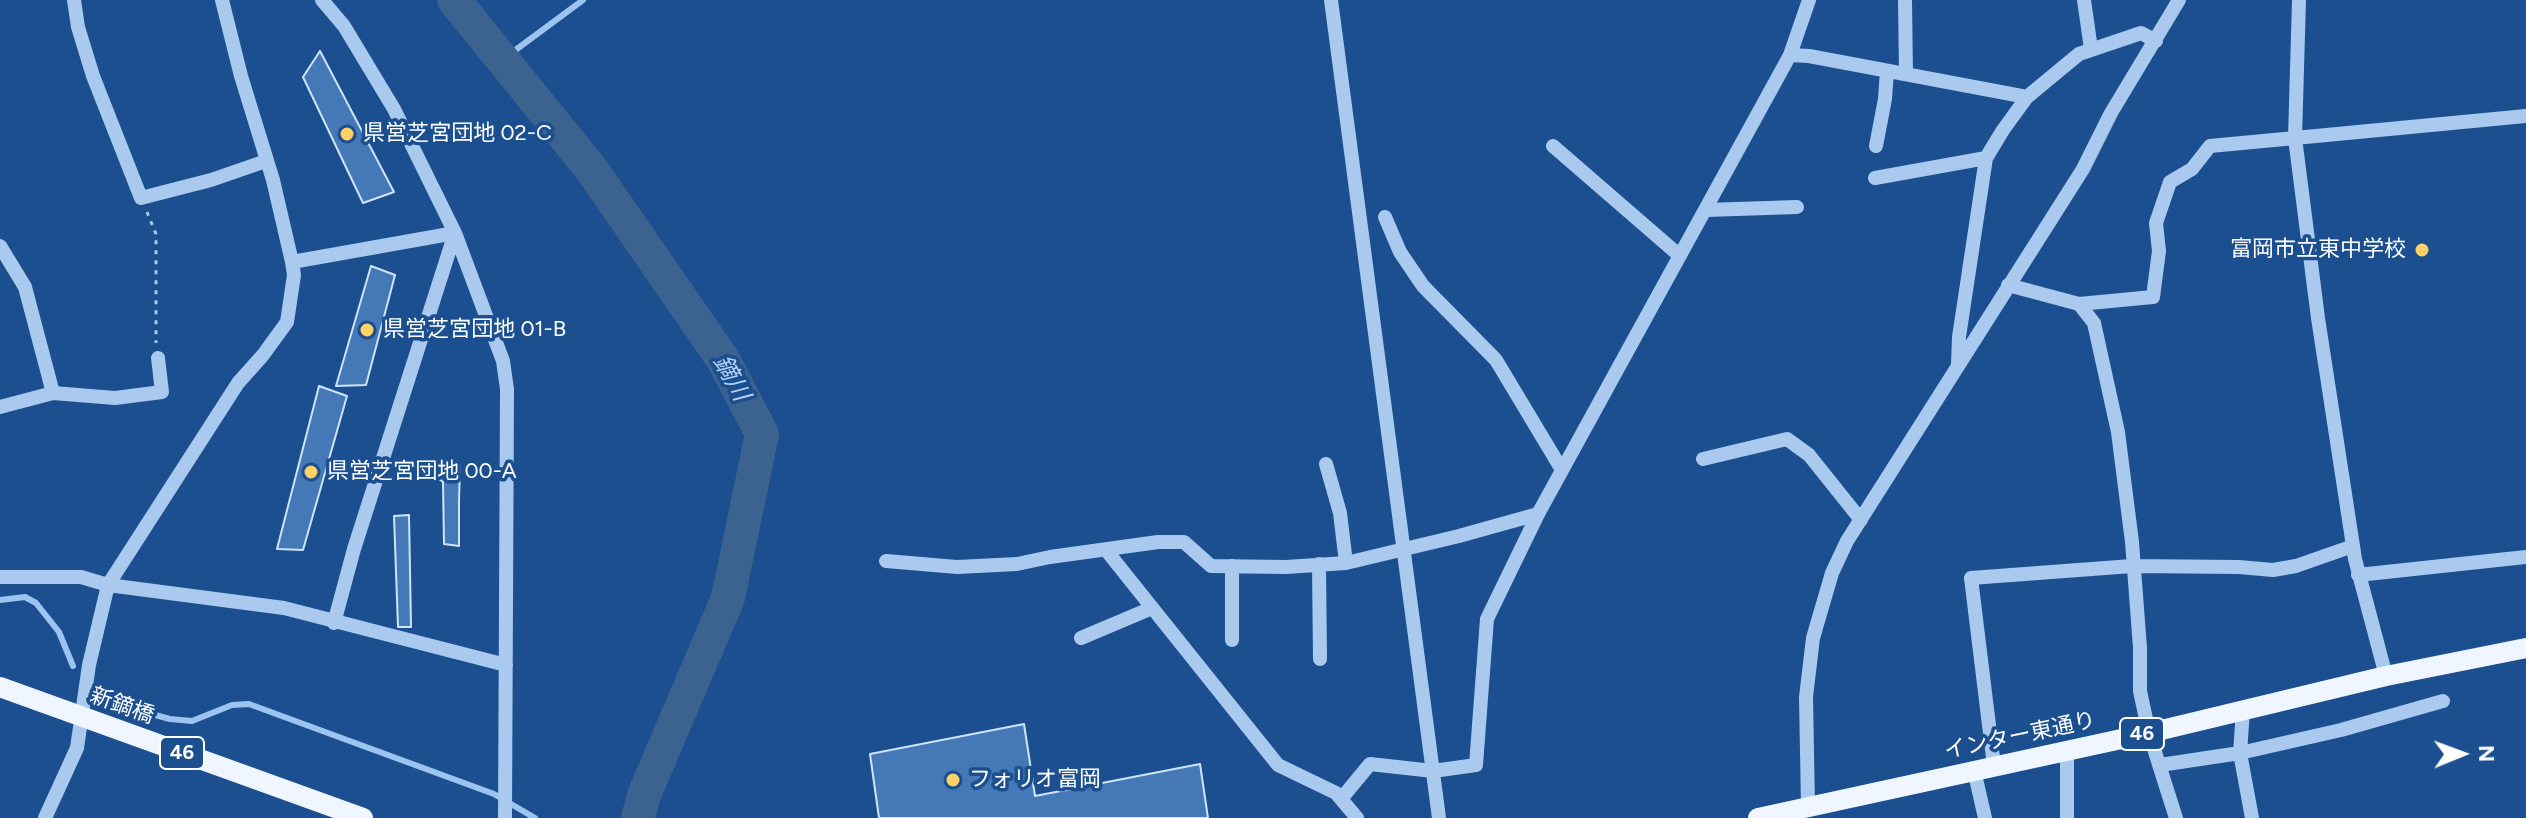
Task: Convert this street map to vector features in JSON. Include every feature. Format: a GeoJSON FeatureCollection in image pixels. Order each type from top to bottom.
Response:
{"type":"FeatureCollection","features":[{"type":"Feature","properties":{"kind":"main road","name":"インター東通り"},"geometry":{"type":"LineString","coordinates":[[1758,818],[2149,733],[2386,676],[2526,648]]}},
{"type":"Feature","properties":{"kind":"main road","name":"新鏑橋"},"geometry":{"type":"LineString","coordinates":[[0,687],[363,818]]}},
{"type":"Feature","properties":{"kind":"street"},"geometry":{"type":"LineString","coordinates":[[74,0],[78,27],[93,76],[141,198],[211,180],[266,161]]}},
{"type":"Feature","properties":{"kind":"street"},"geometry":{"type":"LineString","coordinates":[[45,818],[77,748],[89,665],[108,585],[238,383],[287,322],[294,275],[292,262],[222,0]]}},
{"type":"Feature","properties":{"kind":"street"},"geometry":{"type":"LineString","coordinates":[[322,0],[344,26],[394,109],[455,233],[503,361],[507,389],[505,817]]}},
{"type":"Feature","properties":{"kind":"street"},"geometry":{"type":"LineString","coordinates":[[1331,0],[1439,818]]}},
{"type":"Feature","properties":{"kind":"street"},"geometry":{"type":"LineString","coordinates":[[1341,799],[1370,764],[1433,771],[1476,765],[1487,619],[1538,514],[1790,55],[1809,0]]}},
{"type":"Feature","properties":{"kind":"street"},"geometry":{"type":"LineString","coordinates":[[1905,0],[1906,74]]}},
{"type":"Feature","properties":{"kind":"street"},"geometry":{"type":"LineString","coordinates":[[2084,0],[2091,49]]}},
{"type":"Feature","properties":{"kind":"street"},"geometry":{"type":"LineString","coordinates":[[1808,807],[1806,697],[1813,638],[1832,573],[1861,520],[2083,169],[2111,113],[2179,0]]}},
{"type":"Feature","properties":{"kind":"street"},"geometry":{"type":"LineString","coordinates":[[2299,0],[2295,138],[2318,318],[2358,575],[2386,676]]}},
{"type":"Feature","properties":{"kind":"street"},"geometry":{"type":"LineString","coordinates":[[1958,365],[1959,337],[1986,158],[2027,97],[2079,54],[2141,33],[2156,41]]}},
{"type":"Feature","properties":{"kind":"street"},"geometry":{"type":"LineString","coordinates":[[1790,55],[2027,97]]}},
{"type":"Feature","properties":{"kind":"street"},"geometry":{"type":"LineString","coordinates":[[1876,146],[1887,71]]}},
{"type":"Feature","properties":{"kind":"street"},"geometry":{"type":"LineString","coordinates":[[2008,285],[2079,304],[2153,297],[2159,251],[2156,223],[2170,182],[2192,169],[2210,146],[2526,116]]}},
{"type":"Feature","properties":{"kind":"street"},"geometry":{"type":"LineString","coordinates":[[1553,146],[1680,256]]}},
{"type":"Feature","properties":{"kind":"street"},"geometry":{"type":"LineString","coordinates":[[1875,178],[1986,158]]}},
{"type":"Feature","properties":{"kind":"street"},"geometry":{"type":"LineString","coordinates":[[1706,210],[1797,207]]}},
{"type":"Feature","properties":{"kind":"street"},"geometry":{"type":"LineString","coordinates":[[1385,217],[1400,252],[1423,286],[1496,360],[1562,470]]}},
{"type":"Feature","properties":{"kind":"street"},"geometry":{"type":"LineString","coordinates":[[292,262],[455,233]]}},
{"type":"Feature","properties":{"kind":"street"},"geometry":{"type":"LineString","coordinates":[[334,623],[354,549],[455,233]]}},
{"type":"Feature","properties":{"kind":"street"},"geometry":{"type":"LineString","coordinates":[[0,246],[25,287],[53,393]]}},
{"type":"Feature","properties":{"kind":"street"},"geometry":{"type":"LineString","coordinates":[[2079,304],[2094,323],[2118,432],[2132,542],[2140,691],[2149,733],[2176,818]]}},
{"type":"Feature","properties":{"kind":"street"},"geometry":{"type":"LineString","coordinates":[[0,407],[53,393],[115,398],[162,392],[158,358]]}},
{"type":"Feature","properties":{"kind":"street"},"geometry":{"type":"LineString","coordinates":[[1703,459],[1787,439],[1809,455],[1861,520]]}},
{"type":"Feature","properties":{"kind":"street"},"geometry":{"type":"LineString","coordinates":[[1326,464],[1340,513],[1346,563]]}},
{"type":"Feature","properties":{"kind":"street"},"geometry":{"type":"LineString","coordinates":[[886,561],[957,567],[1017,564],[1158,542],[1184,542],[1211,566],[1286,567],[1346,563],[1538,514]]}},
{"type":"Feature","properties":{"kind":"street"},"geometry":{"type":"LineString","coordinates":[[1985,818],[1971,578],[2132,566],[2273,570],[2296,566],[2353,546]]}},
{"type":"Feature","properties":{"kind":"street"},"geometry":{"type":"LineString","coordinates":[[1106,550],[1278,765],[1336,793],[1357,818]]}},
{"type":"Feature","properties":{"kind":"street"},"geometry":{"type":"LineString","coordinates":[[2358,575],[2526,557]]}},
{"type":"Feature","properties":{"kind":"street"},"geometry":{"type":"LineString","coordinates":[[1319,564],[1320,659]]}},
{"type":"Feature","properties":{"kind":"street"},"geometry":{"type":"LineString","coordinates":[[1232,566],[1232,640]]}},
{"type":"Feature","properties":{"kind":"street"},"geometry":{"type":"LineString","coordinates":[[0,577],[81,577],[108,585],[284,608],[506,665]]}},
{"type":"Feature","properties":{"kind":"street"},"geometry":{"type":"LineString","coordinates":[[1081,638],[1152,608]]}},
{"type":"Feature","properties":{"kind":"street"},"geometry":{"type":"LineString","coordinates":[[2160,765],[2240,753],[2341,730],[2443,701]]}},
{"type":"Feature","properties":{"kind":"street"},"geometry":{"type":"LineString","coordinates":[[2243,710],[2240,753],[2252,818]]}},
{"type":"Feature","properties":{"kind":"street"},"geometry":{"type":"LineString","coordinates":[[2067,750],[2067,818]]}},
{"type":"Feature","properties":{"kind":"path"},"geometry":{"type":"LineString","coordinates":[[141,198],[156,234],[154,329],[158,358]]}},
{"type":"Feature","properties":{"kind":"building","name":"県営芝宮団地 02-C"},"geometry":{"type":"Polygon","coordinates":[[[320,51],[394,192],[363,203],[303,77],[320,51]]]}},
{"type":"Feature","properties":{"kind":"building","name":"県営芝宮団地 01-B"},"geometry":{"type":"Polygon","coordinates":[[[371,266],[395,275],[366,385],[336,386],[371,266]]]}},
{"type":"Feature","properties":{"kind":"building","name":"県営芝宮団地 00-A"},"geometry":{"type":"Polygon","coordinates":[[[319,386],[347,396],[303,550],[277,549],[319,386]]]}},
{"type":"Feature","properties":{"kind":"building"},"geometry":{"type":"Polygon","coordinates":[[[460,465],[459,546],[444,544],[443,482],[436,477],[435,467],[460,465]]]}},
{"type":"Feature","properties":{"kind":"building"},"geometry":{"type":"Polygon","coordinates":[[[409,515],[411,627],[398,627],[394,516],[409,515]]]}},
{"type":"Feature","properties":{"kind":"building","name":"フォリオ富岡"},"geometry":{"type":"Polygon","coordinates":[[[1024,724],[1035,796],[1200,764],[1208,818],[879,818],[870,754],[1024,724]]]}},
{"type":"Feature","properties":{"kind":"waterway","name":"鏑川"},"geometry":{"type":"LineString","coordinates":[[454,0],[592,170],[724,361],[762,434],[728,598],[644,795],[638,818]]}},
{"type":"Feature","properties":{"kind":"waterway"},"geometry":{"type":"LineString","coordinates":[[502,60],[583,0]]}},
{"type":"Feature","properties":{"kind":"waterway"},"geometry":{"type":"LineString","coordinates":[[0,600],[25,597],[36,603],[59,632],[73,666]]}},
{"type":"Feature","properties":{"kind":"waterway"},"geometry":{"type":"LineString","coordinates":[[133,709],[170,719],[192,721],[232,705],[249,704],[494,794],[535,818]]}},
{"type":"Feature","properties":{"kind":"place","name":"県営芝宮団地 02-C"},"geometry":{"type":"Point","coordinates":[347,134]}},
{"type":"Feature","properties":{"kind":"place","name":"富岡市立東中学校"},"geometry":{"type":"Point","coordinates":[2422,250]}},
{"type":"Feature","properties":{"kind":"place","name":"県営芝宮団地 01-B"},"geometry":{"type":"Point","coordinates":[367,330]}},
{"type":"Feature","properties":{"kind":"place","name":"県営芝宮団地 00-A"},"geometry":{"type":"Point","coordinates":[311,472]}},
{"type":"Feature","properties":{"kind":"place","name":"フォリオ富岡"},"geometry":{"type":"Point","coordinates":[953,780]}}]}
